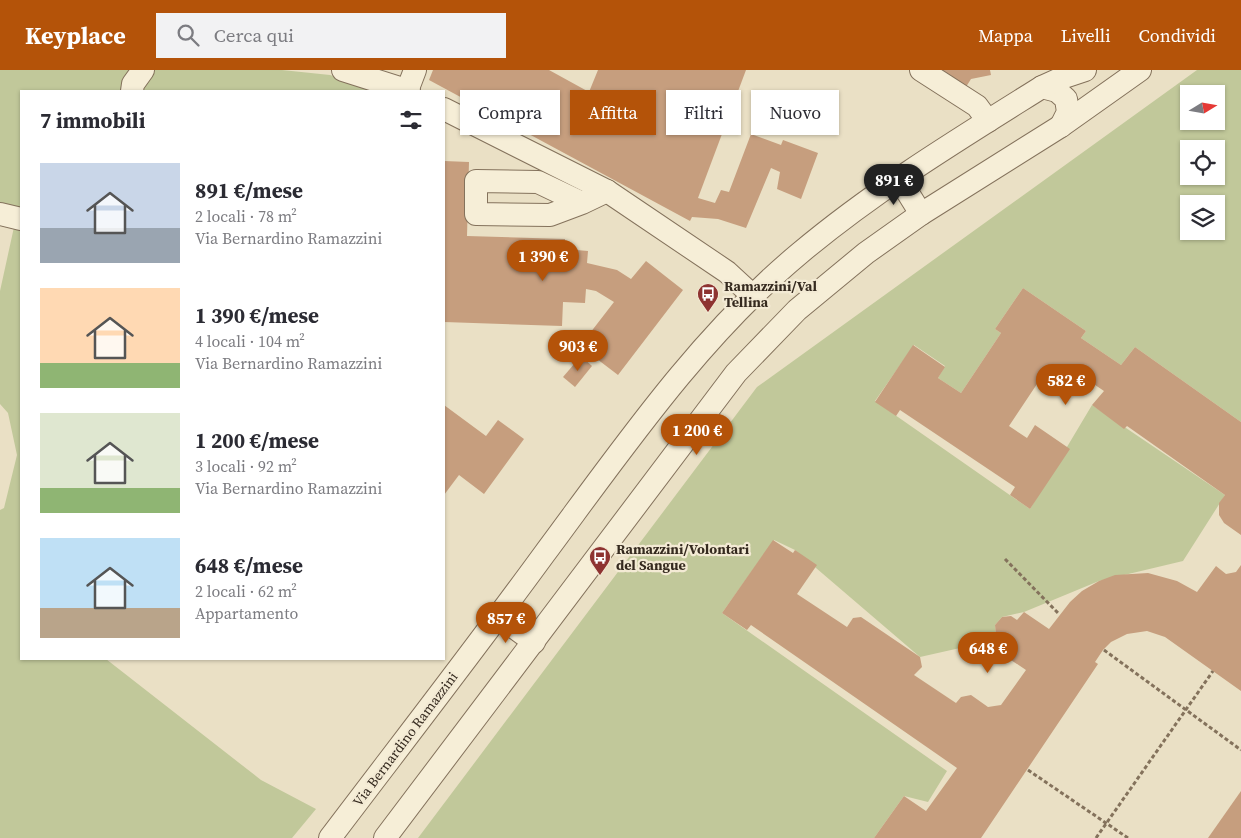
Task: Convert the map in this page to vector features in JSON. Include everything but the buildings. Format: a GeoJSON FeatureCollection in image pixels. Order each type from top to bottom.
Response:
{"type":"FeatureCollection","features":[{"type":"Feature","properties":{"kind":"street"},"geometry":{"type":"LineString","coordinates":[[132,90],[133,84],[143,70]]}},
{"type":"Feature","properties":{"kind":"street"},"geometry":{"type":"LineString","coordinates":[[342,70],[410,86]]}},
{"type":"Feature","properties":{"kind":"street"},"geometry":{"type":"LineString","coordinates":[[921,70],[977,106],[988,121]]}},
{"type":"Feature","properties":{"kind":"street","name":"Via Bernardino Ramazzini"},"geometry":{"type":"LineString","coordinates":[[330,838],[499,616],[603,474],[706,344],[753,296],[799,253],[898,177],[988,121],[1040,78],[1064,77],[1085,70]]}},
{"type":"Feature","properties":{"kind":"street"},"geometry":{"type":"LineString","coordinates":[[385,838],[736,373],[797,310],[866,254],[921,214],[1061,126],[1140,70]]}},
{"type":"Feature","properties":{"kind":"street"},"geometry":{"type":"LineString","coordinates":[[1040,78],[1066,99],[1068,112],[1061,126]]}},
{"type":"Feature","properties":{"kind":"street"},"geometry":{"type":"LineString","coordinates":[[445,110],[607,191],[727,272],[753,296]]}},
{"type":"Feature","properties":{"kind":"street"},"geometry":{"type":"LineString","coordinates":[[898,177],[921,214]]}},
{"type":"Feature","properties":{"kind":"street"},"geometry":{"type":"LineString","coordinates":[[582,203],[607,191]]}},
{"type":"Feature","properties":{"kind":"street"},"geometry":{"type":"LineString","coordinates":[[0,214],[20,219]]}},
{"type":"Feature","properties":{"kind":"street"},"geometry":{"type":"LineString","coordinates":[[499,616],[534,642]]}},
{"type":"Feature","properties":{"kind":"path"},"geometry":{"type":"LineString","coordinates":[[1005,559],[1060,614]]}},
{"type":"Feature","properties":{"kind":"path"},"geometry":{"type":"LineString","coordinates":[[1104,650],[1241,750]]}},
{"type":"Feature","properties":{"kind":"path"},"geometry":{"type":"LineString","coordinates":[[1096,838],[1213,671]]}},
{"type":"Feature","properties":{"kind":"path"},"geometry":{"type":"LineString","coordinates":[[1028,770],[1128,838]]}},
{"type":"Feature","properties":{"kind":"green space"},"geometry":{"type":"Polygon","coordinates":[[[0,70],[132,70],[122,90],[20,90],[20,209],[0,204],[0,70]]]}},
{"type":"Feature","properties":{"kind":"green space"},"geometry":{"type":"Polygon","coordinates":[[[154,70],[282,70],[330,75],[379,90],[142,90],[154,70]]]}},
{"type":"Feature","properties":{"kind":"green space"},"geometry":{"type":"Polygon","coordinates":[[[1197,70],[1241,70],[1241,422],[1135,347],[1121,365],[1081,338],[1086,331],[1023,288],[995,329],[1001,333],[961,393],[938,378],[945,366],[914,345],[875,401],[1030,509],[1092,405],[1225,495],[1183,561],[1099,581],[1024,612],[1002,617],[995,625],[996,636],[991,641],[920,657],[795,550],[774,540],[722,613],[947,771],[928,802],[904,796],[874,838],[418,838],[757,387],[1197,70]]]}},
{"type":"Feature","properties":{"kind":"green space"},"geometry":{"type":"Polygon","coordinates":[[[16,218],[20,219],[20,660],[107,660],[261,780],[316,809],[292,838],[0,838],[0,510],[4,508],[17,455],[8,413],[0,404],[0,291],[16,218]]]}},
{"type":"Feature","properties":{"kind":"place","name":"Ramazzini/Val Tellina"},"geometry":{"type":"Point","coordinates":[708,313]}},
{"type":"Feature","properties":{"kind":"place","name":"Ramazzini/Volontari del Sangue"},"geometry":{"type":"Point","coordinates":[600,576]}}]}
